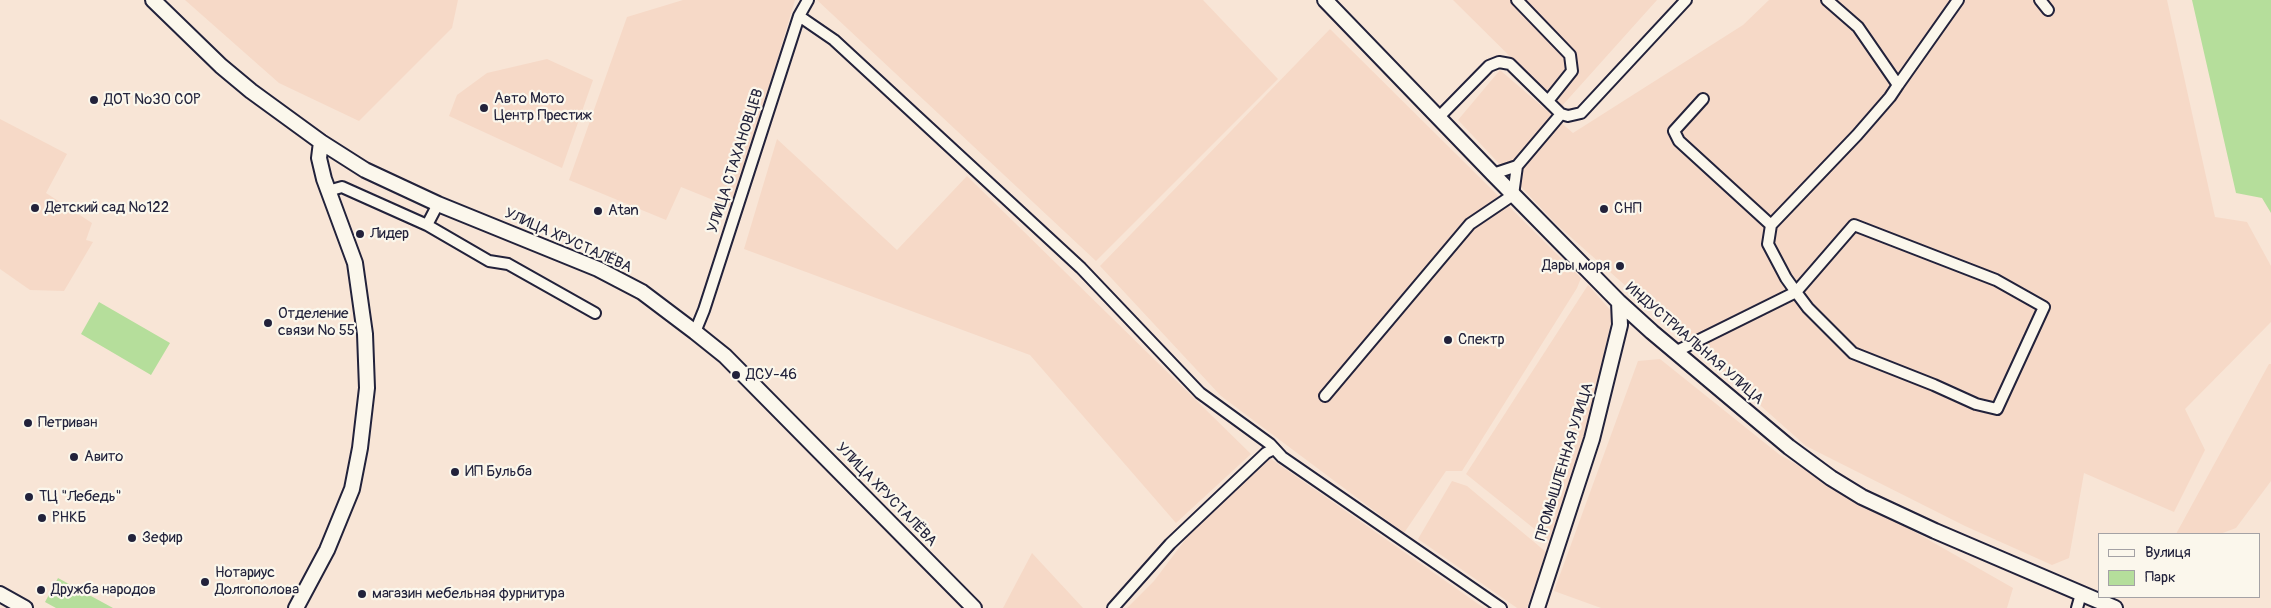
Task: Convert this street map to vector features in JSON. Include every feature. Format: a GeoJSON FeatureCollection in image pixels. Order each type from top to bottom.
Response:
{"type":"FeatureCollection","features":[{"type":"Feature","properties":{"kind":"main road","name":"УЛИЦА ХРУСТАЛЁВА"},"geometry":{"type":"LineString","coordinates":[[152,0],[250,91],[322,142],[366,170],[438,204],[598,269],[642,292],[726,356],[974,608]]}},
{"type":"Feature","properties":{"kind":"main road","name":"ИНДУСТРИАЛЬНАЯ УЛИЦА"},"geometry":{"type":"LineString","coordinates":[[1325,0],[1440,117],[1492,174],[1619,302],[1675,352],[1830,478],[1862,496],[1927,527],[2115,608]]}},
{"type":"Feature","properties":{"kind":"main road"},"geometry":{"type":"LineString","coordinates":[[296,608],[327,550],[352,489],[360,448],[367,388],[365,334],[354,263],[328,191],[319,158],[322,142]]}},
{"type":"Feature","properties":{"kind":"main road","name":"ПРОМЫШЛЕННАЯ УЛИЦА"},"geometry":{"type":"LineString","coordinates":[[1537,608],[1592,439],[1620,325],[1619,302]]}},
{"type":"Feature","properties":{"kind":"main road"},"geometry":{"type":"LineString","coordinates":[[1620,325],[1636,324],[1652,332]]}},
{"type":"Feature","properties":{"kind":"main road"},"geometry":{"type":"LineString","coordinates":[[0,594],[25,608]]}},
{"type":"Feature","properties":{"kind":"street","name":"УЛИЦА СТАХАНОВЦЕВ"},"geometry":{"type":"LineString","coordinates":[[695,332],[704,310],[799,16],[808,0]]}},
{"type":"Feature","properties":{"kind":"street"},"geometry":{"type":"LineString","coordinates":[[1517,0],[1570,54],[1572,71],[1548,101]]}},
{"type":"Feature","properties":{"kind":"street"},"geometry":{"type":"LineString","coordinates":[[1440,117],[1489,66],[1499,62],[1510,64],[1561,114],[1574,116],[1586,110],[1686,0]]}},
{"type":"Feature","properties":{"kind":"street"},"geometry":{"type":"LineString","coordinates":[[1827,0],[1858,27],[1898,85]]}},
{"type":"Feature","properties":{"kind":"street"},"geometry":{"type":"LineString","coordinates":[[1675,352],[1796,292],[1854,225],[1996,280],[2044,308],[1997,409],[1976,404],[1853,353],[1808,308],[1796,292],[1786,278],[1768,244],[1771,225],[1857,135],[1890,97],[1958,0]]}},
{"type":"Feature","properties":{"kind":"street"},"geometry":{"type":"LineString","coordinates":[[2040,0],[2048,10]]}},
{"type":"Feature","properties":{"kind":"street"},"geometry":{"type":"LineString","coordinates":[[799,16],[834,40],[1081,268],[1200,393],[1282,456],[1501,608]]}},
{"type":"Feature","properties":{"kind":"street"},"geometry":{"type":"LineString","coordinates":[[1703,99],[1674,131],[1679,141],[1771,225]]}},
{"type":"Feature","properties":{"kind":"street"},"geometry":{"type":"LineString","coordinates":[[1492,174],[1517,166],[1561,114]]}},
{"type":"Feature","properties":{"kind":"street"},"geometry":{"type":"LineString","coordinates":[[1325,396],[1470,224],[1513,195],[1517,166]]}},
{"type":"Feature","properties":{"kind":"street"},"geometry":{"type":"LineString","coordinates":[[328,191],[342,187],[427,225],[489,261],[508,264],[596,313]]}},
{"type":"Feature","properties":{"kind":"street"},"geometry":{"type":"LineString","coordinates":[[427,225],[438,204]]}},
{"type":"Feature","properties":{"kind":"street"},"geometry":{"type":"LineString","coordinates":[[1114,608],[1170,544],[1266,453],[1274,449]]}},
{"type":"Feature","properties":{"kind":"street"},"geometry":{"type":"LineString","coordinates":[[2077,608],[2081,594]]}},
{"type":"Feature","properties":{"kind":"shaded area"},"geometry":{"type":"Polygon","coordinates":[[[185,0],[458,0],[452,28],[359,121],[279,83],[185,0]]]}},
{"type":"Feature","properties":{"kind":"shaded area"},"geometry":{"type":"Polygon","coordinates":[[[683,0],[795,0],[733,208],[681,187],[666,220],[569,180],[627,17],[683,0]]]}},
{"type":"Feature","properties":{"kind":"shaded area"},"geometry":{"type":"Polygon","coordinates":[[[817,0],[1203,0],[1278,79],[1096,261],[817,0]]]}},
{"type":"Feature","properties":{"kind":"shaded area"},"geometry":{"type":"Polygon","coordinates":[[[1453,0],[1657,0],[1561,107],[1453,0]]]}},
{"type":"Feature","properties":{"kind":"shaded area"},"geometry":{"type":"Polygon","coordinates":[[[1769,0],[2167,0],[2215,217],[2247,222],[2271,266],[2271,322],[2185,409],[2205,450],[2174,512],[2084,473],[2069,558],[2052,565],[1965,526],[1806,446],[1556,224],[1458,120],[1500,70],[1573,133],[1743,25],[1769,0]]]}},
{"type":"Feature","properties":{"kind":"shaded area"},"geometry":{"type":"Polygon","coordinates":[[[1330,29],[1581,278],[1577,288],[1462,471],[1446,471],[1404,533],[1221,396],[1100,266],[1330,29]]]}},
{"type":"Feature","properties":{"kind":"shaded area"},"geometry":{"type":"Polygon","coordinates":[[[547,59],[593,80],[562,168],[449,116],[457,95],[487,73],[547,59]]]}},
{"type":"Feature","properties":{"kind":"shaded area","name":"Детский сад №122"},"geometry":{"type":"Polygon","coordinates":[[[0,119],[67,154],[46,193],[92,223],[86,240],[93,242],[64,291],[30,290],[0,269],[0,119]]]}},
{"type":"Feature","properties":{"kind":"shaded area"},"geometry":{"type":"Polygon","coordinates":[[[777,139],[897,250],[967,176],[1251,454],[1176,523],[1030,355],[744,249],[777,139]]]}},
{"type":"Feature","properties":{"kind":"shaded area"},"geometry":{"type":"Polygon","coordinates":[[[1588,285],[1613,313],[1584,443],[1552,543],[1466,474],[1588,285]]]}},
{"type":"Feature","properties":{"kind":"shaded area"},"geometry":{"type":"Polygon","coordinates":[[[1660,359],[1780,455],[2013,588],[2007,608],[1601,608],[1554,591],[1638,361],[1660,359]]]}},
{"type":"Feature","properties":{"kind":"shaded area"},"geometry":{"type":"Polygon","coordinates":[[[2269,364],[2271,364],[2271,481],[2236,528],[2223,533],[2177,533],[2269,364]]]}},
{"type":"Feature","properties":{"kind":"shaded area"},"geometry":{"type":"Polygon","coordinates":[[[1267,456],[1484,608],[1127,608],[1154,581],[1188,536],[1267,456]]]}},
{"type":"Feature","properties":{"kind":"shaded area"},"geometry":{"type":"Polygon","coordinates":[[[1452,481],[1467,486],[1546,552],[1527,608],[1517,608],[1418,539],[1452,481]]]}},
{"type":"Feature","properties":{"kind":"shaded area"},"geometry":{"type":"Polygon","coordinates":[[[1032,553],[1083,608],[1003,608],[1032,553]]]}},
{"type":"Feature","properties":{"kind":"green space"},"geometry":{"type":"Polygon","coordinates":[[[2192,0],[2271,0],[2271,213],[2262,198],[2236,193],[2192,0]]]}},
{"type":"Feature","properties":{"kind":"green space"},"geometry":{"type":"Polygon","coordinates":[[[99,302],[170,343],[151,375],[81,334],[99,302]]]}},
{"type":"Feature","properties":{"kind":"green space"},"geometry":{"type":"Polygon","coordinates":[[[58,578],[113,608],[56,608],[45,602],[58,578]]]}},
{"type":"Feature","properties":{"kind":"place","name":"ДОТ №30 СОР"},"geometry":{"type":"Point","coordinates":[94,100]}},
{"type":"Feature","properties":{"kind":"place","name":"Авто Мото Центр Престиж"},"geometry":{"type":"Point","coordinates":[484,108]}},
{"type":"Feature","properties":{"kind":"place","name":"Детский сад №122"},"geometry":{"type":"Point","coordinates":[35,208]}},
{"type":"Feature","properties":{"kind":"place","name":"СНП"},"geometry":{"type":"Point","coordinates":[1604,209]}},
{"type":"Feature","properties":{"kind":"place","name":"Atan"},"geometry":{"type":"Point","coordinates":[598,211]}},
{"type":"Feature","properties":{"kind":"place","name":"Лидер"},"geometry":{"type":"Point","coordinates":[360,234]}},
{"type":"Feature","properties":{"kind":"place","name":"Дары моря"},"geometry":{"type":"Point","coordinates":[1620,266]}},
{"type":"Feature","properties":{"kind":"place","name":"Отделение связи № 55"},"geometry":{"type":"Point","coordinates":[268,323]}},
{"type":"Feature","properties":{"kind":"place","name":"Спектр"},"geometry":{"type":"Point","coordinates":[1448,340]}},
{"type":"Feature","properties":{"kind":"place","name":"ДСУ-46"},"geometry":{"type":"Point","coordinates":[736,375]}},
{"type":"Feature","properties":{"kind":"place","name":"Петриван"},"geometry":{"type":"Point","coordinates":[28,423]}},
{"type":"Feature","properties":{"kind":"place","name":"Авито"},"geometry":{"type":"Point","coordinates":[74,457]}},
{"type":"Feature","properties":{"kind":"place","name":"ИП Бульба"},"geometry":{"type":"Point","coordinates":[455,472]}},
{"type":"Feature","properties":{"kind":"place","name":"ТЦ \"Лебедь\""},"geometry":{"type":"Point","coordinates":[29,497]}},
{"type":"Feature","properties":{"kind":"place","name":"РНКБ"},"geometry":{"type":"Point","coordinates":[42,518]}},
{"type":"Feature","properties":{"kind":"place","name":"Зефир"},"geometry":{"type":"Point","coordinates":[132,538]}},
{"type":"Feature","properties":{"kind":"place","name":"Нотариус Долгополова"},"geometry":{"type":"Point","coordinates":[205,582]}},
{"type":"Feature","properties":{"kind":"place","name":"Дружба народов"},"geometry":{"type":"Point","coordinates":[41,590]}},
{"type":"Feature","properties":{"kind":"place","name":"магазин мебельная фурнитура"},"geometry":{"type":"Point","coordinates":[362,594]}}]}
